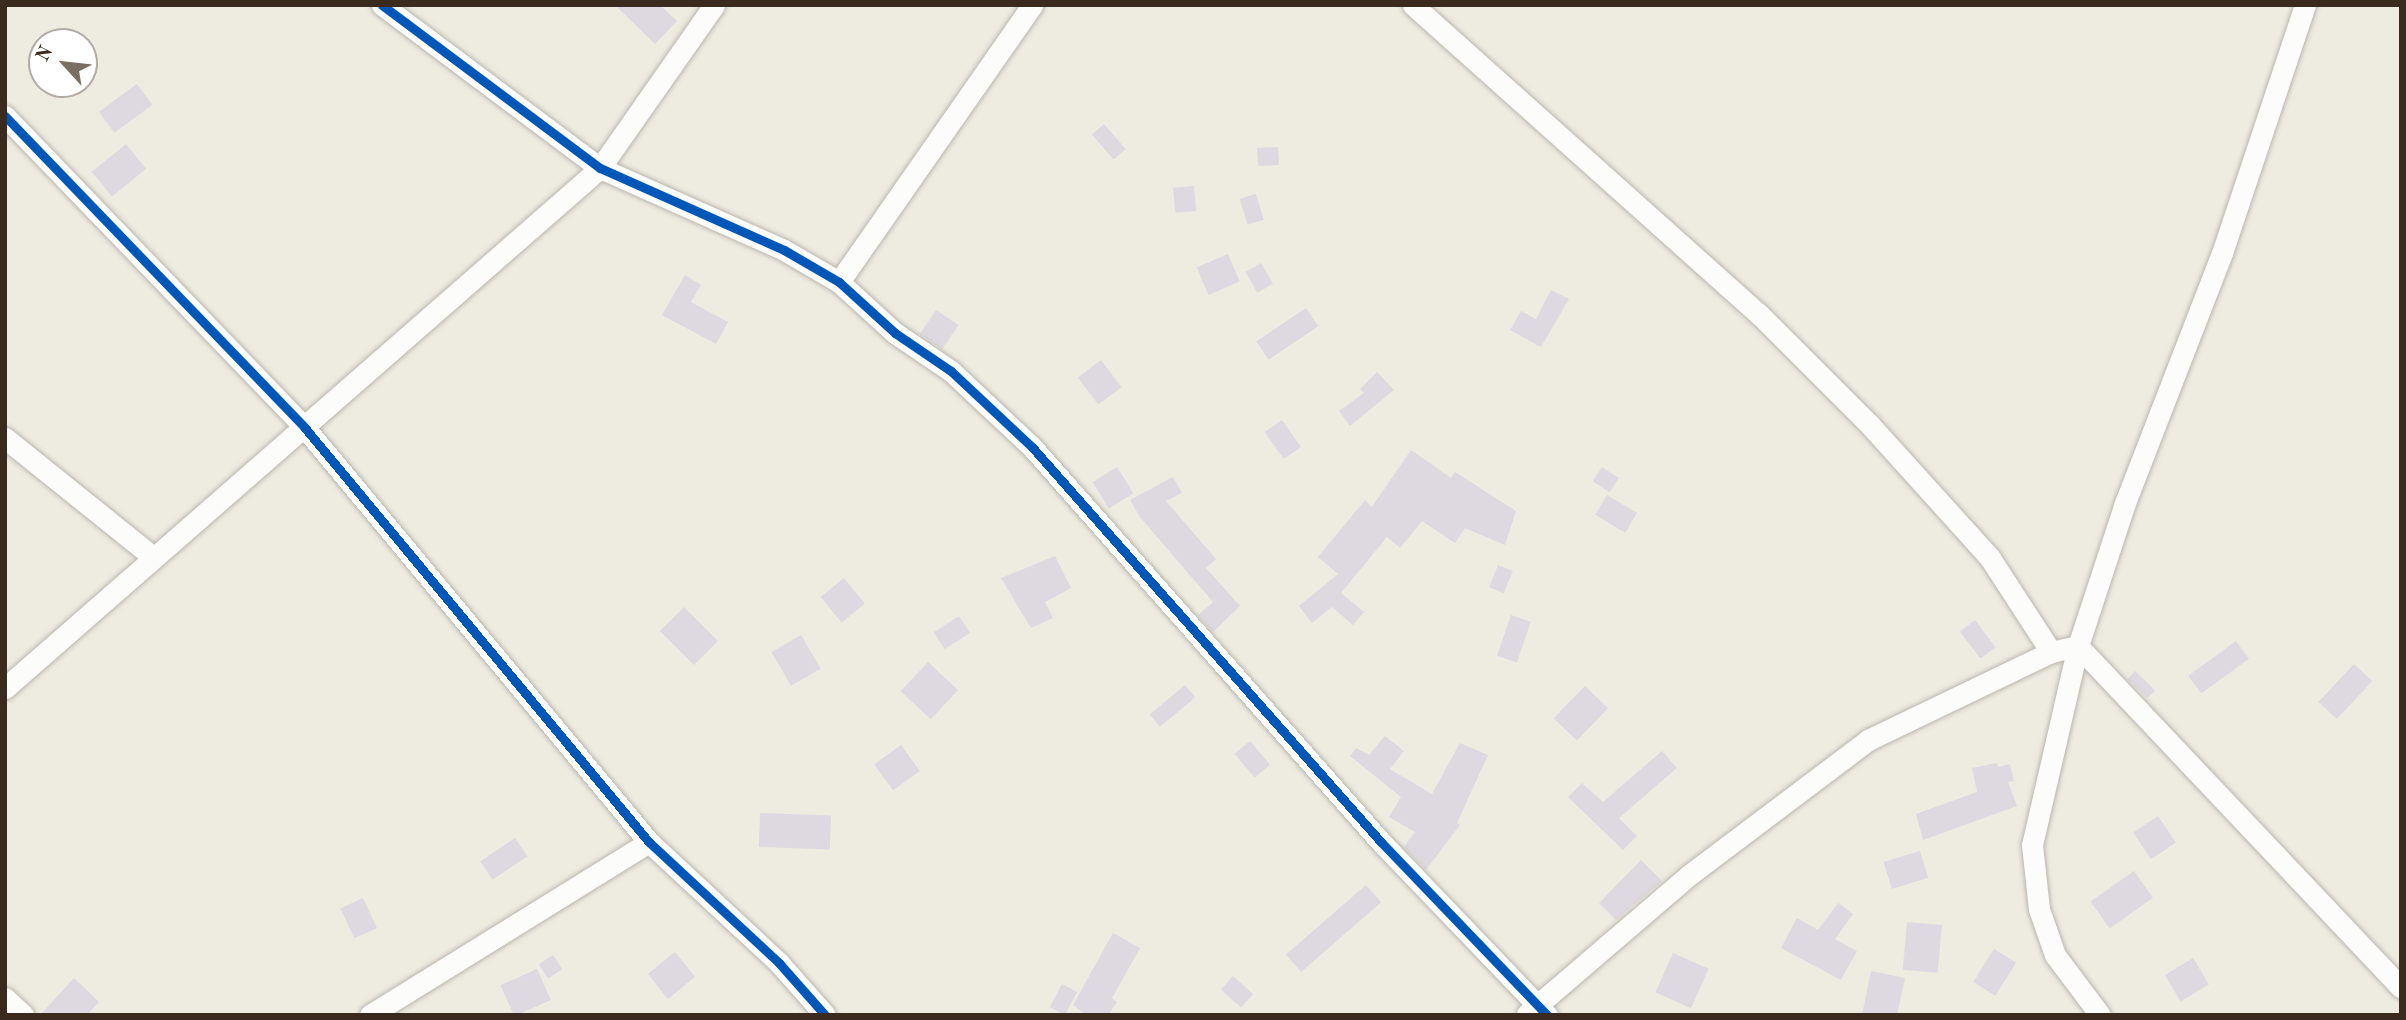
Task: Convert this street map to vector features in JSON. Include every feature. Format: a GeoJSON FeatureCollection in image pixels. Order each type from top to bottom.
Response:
{"type":"FeatureCollection","features":[{"type":"Feature","properties":{"kind":"street"},"geometry":{"type":"LineString","coordinates":[[382,5],[600,168],[784,250],[839,282],[895,333],[951,371],[1032,447],[1381,842],[1537,1012],[1689,875],[1868,740],[2051,652],[2078,646]]}},
{"type":"Feature","properties":{"kind":"street"},"geometry":{"type":"LineString","coordinates":[[5,688],[600,168],[714,5]]}},
{"type":"Feature","properties":{"kind":"street"},"geometry":{"type":"LineString","coordinates":[[839,282],[1032,5]]}},
{"type":"Feature","properties":{"kind":"street"},"geometry":{"type":"LineString","coordinates":[[1413,5],[1759,314],[1860,416],[1990,558],[2051,652]]}},
{"type":"Feature","properties":{"kind":"street"},"geometry":{"type":"LineString","coordinates":[[2100,1015],[2055,955],[2039,909],[2032,845],[2078,646],[2125,503],[2222,253],[2305,5]]}},
{"type":"Feature","properties":{"kind":"street"},"geometry":{"type":"LineString","coordinates":[[5,116],[305,428],[649,842],[779,963],[825,1015]]}},
{"type":"Feature","properties":{"kind":"street"},"geometry":{"type":"LineString","coordinates":[[5,438],[154,558]]}},
{"type":"Feature","properties":{"kind":"street"},"geometry":{"type":"LineString","coordinates":[[2078,646],[2401,988]]}},
{"type":"Feature","properties":{"kind":"street"},"geometry":{"type":"LineString","coordinates":[[370,1015],[649,842]]}},
{"type":"Feature","properties":{"kind":"street"},"geometry":{"type":"LineString","coordinates":[[5,998],[23,1015]]}},
{"type":"Feature","properties":{"kind":"building"},"geometry":{"type":"Polygon","coordinates":[[[615,5],[660,5],[677,21],[655,44],[615,5]]]}},
{"type":"Feature","properties":{"kind":"building"},"geometry":{"type":"Polygon","coordinates":[[[137,84],[152,105],[114,133],[99,112],[137,84]]]}},
{"type":"Feature","properties":{"kind":"building"},"geometry":{"type":"Polygon","coordinates":[[[1104,124],[1126,149],[1114,159],[1092,134],[1104,124]]]}},
{"type":"Feature","properties":{"kind":"building"},"geometry":{"type":"Polygon","coordinates":[[[126,144],[146,169],[112,197],[92,172],[126,144]]]}},
{"type":"Feature","properties":{"kind":"building"},"geometry":{"type":"Polygon","coordinates":[[[1278,147],[1279,165],[1258,166],[1257,148],[1278,147]]]}},
{"type":"Feature","properties":{"kind":"building"},"geometry":{"type":"Polygon","coordinates":[[[1194,186],[1196,211],[1175,213],[1173,188],[1194,186]]]}},
{"type":"Feature","properties":{"kind":"building"},"geometry":{"type":"Polygon","coordinates":[[[1256,194],[1264,220],[1248,225],[1240,199],[1256,194]]]}},
{"type":"Feature","properties":{"kind":"building"},"geometry":{"type":"Polygon","coordinates":[[[1228,254],[1240,282],[1208,295],[1197,267],[1228,254]]]}},
{"type":"Feature","properties":{"kind":"building"},"geometry":{"type":"Polygon","coordinates":[[[1261,263],[1273,284],[1257,293],[1245,272],[1261,263]]]}},
{"type":"Feature","properties":{"kind":"building"},"geometry":{"type":"Polygon","coordinates":[[[685,275],[701,285],[691,302],[728,322],[716,344],[662,315],[685,275]]]}},
{"type":"Feature","properties":{"kind":"building"},"geometry":{"type":"Polygon","coordinates":[[[1551,290],[1569,299],[1541,347],[1510,330],[1521,311],[1536,319],[1551,290]]]}},
{"type":"Feature","properties":{"kind":"building"},"geometry":{"type":"Polygon","coordinates":[[[1306,308],[1318,326],[1269,360],[1256,342],[1306,308]]]}},
{"type":"Feature","properties":{"kind":"building"},"geometry":{"type":"Polygon","coordinates":[[[936,310],[958,325],[942,349],[920,334],[936,310]]]}},
{"type":"Feature","properties":{"kind":"building"},"geometry":{"type":"Polygon","coordinates":[[[1101,360],[1121,387],[1098,405],[1078,377],[1101,360]]]}},
{"type":"Feature","properties":{"kind":"building"},"geometry":{"type":"Polygon","coordinates":[[[1377,372],[1394,390],[1350,426],[1339,411],[1364,393],[1360,389],[1377,372]]]}},
{"type":"Feature","properties":{"kind":"building"},"geometry":{"type":"Polygon","coordinates":[[[1282,420],[1301,447],[1284,459],[1265,432],[1282,420]]]}},
{"type":"Feature","properties":{"kind":"building"},"geometry":{"type":"Polygon","coordinates":[[[1411,450],[1451,478],[1455,472],[1516,511],[1505,545],[1465,528],[1455,543],[1422,521],[1400,548],[1387,537],[1341,593],[1364,612],[1353,625],[1332,607],[1312,623],[1299,606],[1338,574],[1318,557],[1365,500],[1372,507],[1411,450]]]}},
{"type":"Feature","properties":{"kind":"building"},"geometry":{"type":"Polygon","coordinates":[[[1117,467],[1133,493],[1109,509],[1092,482],[1117,467]]]}},
{"type":"Feature","properties":{"kind":"building"},"geometry":{"type":"Polygon","coordinates":[[[1602,467],[1619,478],[1610,492],[1593,481],[1602,467]]]}},
{"type":"Feature","properties":{"kind":"building"},"geometry":{"type":"Polygon","coordinates":[[[1173,477],[1182,493],[1166,501],[1216,559],[1206,568],[1240,606],[1213,632],[1198,615],[1213,602],[1140,517],[1130,500],[1173,477]]]}},
{"type":"Feature","properties":{"kind":"building"},"geometry":{"type":"Polygon","coordinates":[[[1607,495],[1637,513],[1625,533],[1595,515],[1607,495]]]}},
{"type":"Feature","properties":{"kind":"building"},"geometry":{"type":"Polygon","coordinates":[[[1055,556],[1071,588],[1045,602],[1053,618],[1031,628],[1001,578],[1055,556]]]}},
{"type":"Feature","properties":{"kind":"building"},"geometry":{"type":"Polygon","coordinates":[[[1498,565],[1513,571],[1504,593],[1489,587],[1498,565]]]}},
{"type":"Feature","properties":{"kind":"building"},"geometry":{"type":"Polygon","coordinates":[[[844,578],[865,604],[841,623],[821,597],[844,578]]]}},
{"type":"Feature","properties":{"kind":"building"},"geometry":{"type":"Polygon","coordinates":[[[684,607],[718,641],[694,665],[660,631],[684,607]]]}},
{"type":"Feature","properties":{"kind":"building"},"geometry":{"type":"Polygon","coordinates":[[[1511,615],[1531,622],[1517,662],[1497,656],[1511,615]]]}},
{"type":"Feature","properties":{"kind":"building"},"geometry":{"type":"Polygon","coordinates":[[[959,616],[970,633],[945,649],[934,632],[959,616]]]}},
{"type":"Feature","properties":{"kind":"building"},"geometry":{"type":"Polygon","coordinates":[[[1975,620],[1995,647],[1980,659],[1960,631],[1975,620]]]}},
{"type":"Feature","properties":{"kind":"building"},"geometry":{"type":"Polygon","coordinates":[[[801,635],[820,669],[791,686],[772,652],[801,635]]]}},
{"type":"Feature","properties":{"kind":"building"},"geometry":{"type":"Polygon","coordinates":[[[2236,641],[2249,659],[2201,693],[2188,676],[2236,641]]]}},
{"type":"Feature","properties":{"kind":"building"},"geometry":{"type":"Polygon","coordinates":[[[928,662],[958,690],[931,719],[901,691],[928,662]]]}},
{"type":"Feature","properties":{"kind":"building"},"geometry":{"type":"Polygon","coordinates":[[[2354,664],[2372,681],[2337,719],[2319,702],[2354,664]]]}},
{"type":"Feature","properties":{"kind":"building"},"geometry":{"type":"Polygon","coordinates":[[[2135,671],[2155,690],[2148,698],[2127,679],[2135,671]]]}},
{"type":"Feature","properties":{"kind":"building"},"geometry":{"type":"Polygon","coordinates":[[[1185,685],[1195,697],[1160,727],[1150,715],[1185,685]]]}},
{"type":"Feature","properties":{"kind":"building"},"geometry":{"type":"Polygon","coordinates":[[[1585,686],[1608,708],[1577,741],[1554,718],[1585,686]]]}},
{"type":"Feature","properties":{"kind":"building"},"geometry":{"type":"Polygon","coordinates":[[[1385,736],[1404,751],[1390,769],[1432,794],[1460,743],[1488,755],[1457,823],[1460,825],[1426,870],[1404,847],[1415,832],[1389,817],[1401,797],[1350,756],[1356,748],[1369,755],[1385,736]]]}},
{"type":"Feature","properties":{"kind":"building"},"geometry":{"type":"Polygon","coordinates":[[[1250,741],[1270,765],[1255,778],[1235,754],[1250,741]]]}},
{"type":"Feature","properties":{"kind":"building"},"geometry":{"type":"Polygon","coordinates":[[[901,745],[920,771],[893,790],[874,764],[901,745]]]}},
{"type":"Feature","properties":{"kind":"building"},"geometry":{"type":"Polygon","coordinates":[[[1662,751],[1677,768],[1619,818],[1637,836],[1623,850],[1568,797],[1582,783],[1603,802],[1662,751]]]}},
{"type":"Feature","properties":{"kind":"building"},"geometry":{"type":"Polygon","coordinates":[[[1997,763],[1998,767],[2010,764],[2014,781],[2008,782],[2017,806],[1923,840],[1916,814],[1977,792],[1972,768],[1997,763]]]}},
{"type":"Feature","properties":{"kind":"building"},"geometry":{"type":"Polygon","coordinates":[[[760,813],[831,815],[830,849],[759,847],[760,813]]]}},
{"type":"Feature","properties":{"kind":"building"},"geometry":{"type":"Polygon","coordinates":[[[2158,816],[2176,843],[2151,859],[2133,833],[2158,816]]]}},
{"type":"Feature","properties":{"kind":"building"},"geometry":{"type":"Polygon","coordinates":[[[515,838],[527,856],[492,880],[480,861],[515,838]]]}},
{"type":"Feature","properties":{"kind":"building"},"geometry":{"type":"Polygon","coordinates":[[[1920,851],[1928,878],[1892,889],[1884,862],[1920,851]]]}},
{"type":"Feature","properties":{"kind":"building"},"geometry":{"type":"Polygon","coordinates":[[[1641,860],[1662,881],[1616,920],[1599,903],[1641,860]]]}},
{"type":"Feature","properties":{"kind":"building"},"geometry":{"type":"Polygon","coordinates":[[[2134,871],[2153,898],[2110,928],[2091,901],[2134,871]]]}},
{"type":"Feature","properties":{"kind":"building"},"geometry":{"type":"Polygon","coordinates":[[[1366,885],[1381,902],[1301,972],[1286,955],[1366,885]]]}},
{"type":"Feature","properties":{"kind":"building"},"geometry":{"type":"Polygon","coordinates":[[[363,898],[377,928],[354,938],[340,909],[363,898]]]}},
{"type":"Feature","properties":{"kind":"building"},"geometry":{"type":"Polygon","coordinates":[[[1838,903],[1853,914],[1835,939],[1857,951],[1841,980],[1781,948],[1797,918],[1818,930],[1838,903]]]}},
{"type":"Feature","properties":{"kind":"building"},"geometry":{"type":"Polygon","coordinates":[[[1907,922],[1942,925],[1938,973],[1903,970],[1907,922]]]}},
{"type":"Feature","properties":{"kind":"building"},"geometry":{"type":"Polygon","coordinates":[[[1113,933],[1140,948],[1112,998],[1117,1002],[1108,1015],[1086,1015],[1073,1005],[1113,933]]]}},
{"type":"Feature","properties":{"kind":"building"},"geometry":{"type":"Polygon","coordinates":[[[1994,949],[2016,963],[1995,996],[1973,982],[1994,949]]]}},
{"type":"Feature","properties":{"kind":"building"},"geometry":{"type":"Polygon","coordinates":[[[675,952],[695,977],[668,999],[648,974],[675,952]]]}},
{"type":"Feature","properties":{"kind":"building"},"geometry":{"type":"Polygon","coordinates":[[[1673,953],[1709,969],[1691,1008],[1656,992],[1673,953]]]}},
{"type":"Feature","properties":{"kind":"building"},"geometry":{"type":"Polygon","coordinates":[[[553,955],[562,969],[548,979],[539,964],[553,955]]]}},
{"type":"Feature","properties":{"kind":"building"},"geometry":{"type":"Polygon","coordinates":[[[2193,958],[2209,985],[2181,1002],[2165,975],[2193,958]]]}},
{"type":"Feature","properties":{"kind":"building"},"geometry":{"type":"Polygon","coordinates":[[[537,969],[551,1000],[514,1015],[500,985],[537,969]]]}},
{"type":"Feature","properties":{"kind":"building"},"geometry":{"type":"Polygon","coordinates":[[[1871,971],[1905,978],[1897,1015],[1862,1015],[1871,971]]]}},
{"type":"Feature","properties":{"kind":"building"},"geometry":{"type":"Polygon","coordinates":[[[1233,976],[1253,994],[1241,1007],[1221,989],[1233,976]]]}},
{"type":"Feature","properties":{"kind":"building"},"geometry":{"type":"Polygon","coordinates":[[[74,978],[99,1002],[87,1015],[40,1015],[74,978]]]}},
{"type":"Feature","properties":{"kind":"building"},"geometry":{"type":"Polygon","coordinates":[[[1062,984],[1077,992],[1065,1015],[1050,1007],[1062,984]]]}},
{"type":"Feature","properties":{"kind":"cycle path"},"geometry":{"type":"LineString","coordinates":[[382,5],[600,168],[784,250],[839,282],[895,333],[951,371],[1032,447],[1381,842],[1547,1015]]}},
{"type":"Feature","properties":{"kind":"cycle path"},"geometry":{"type":"LineString","coordinates":[[5,116],[305,428],[649,842],[779,963],[825,1015]]}}]}
